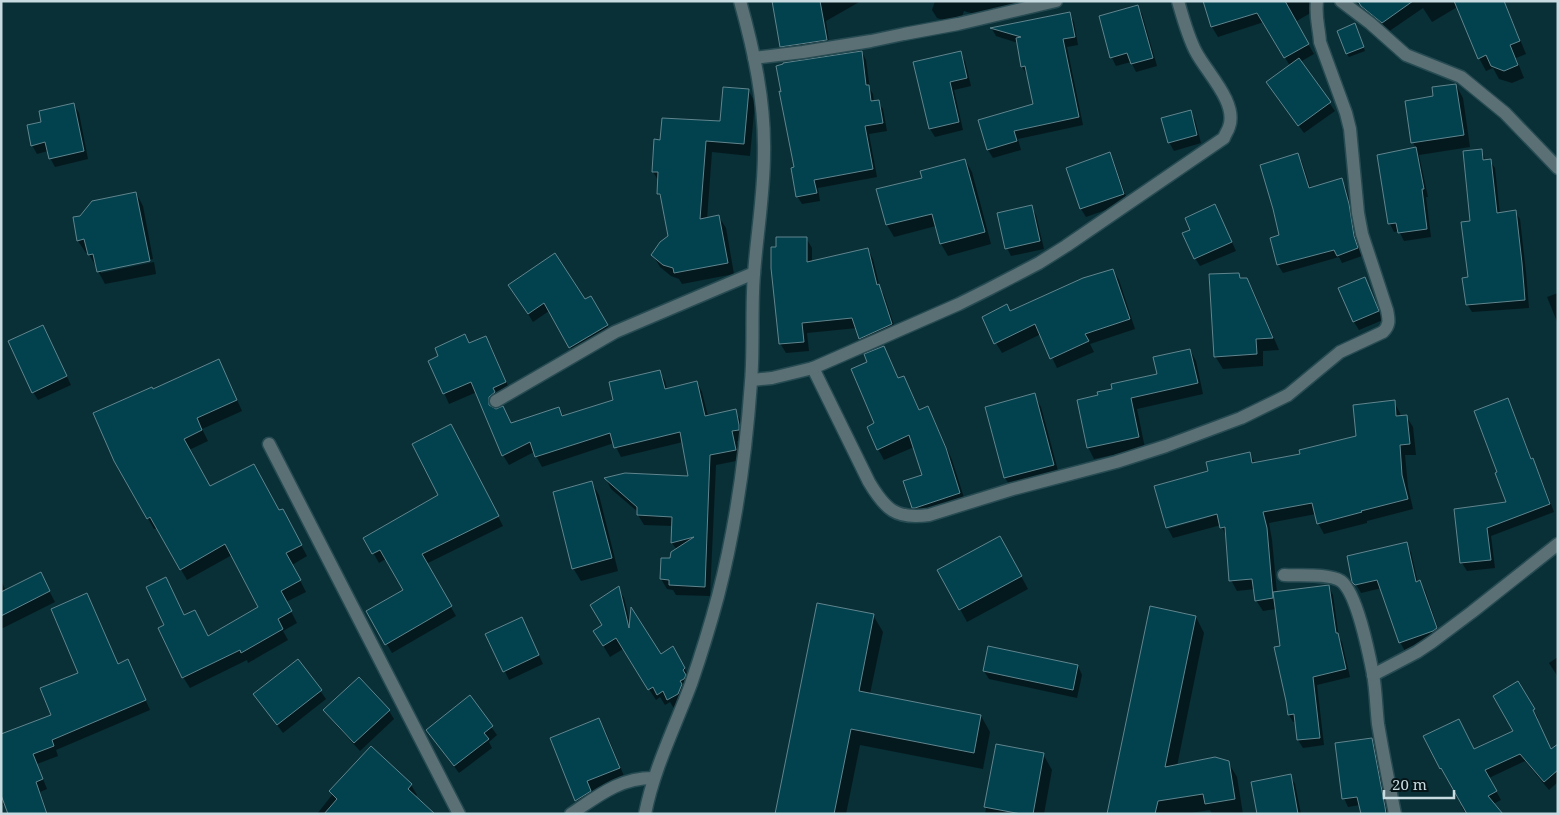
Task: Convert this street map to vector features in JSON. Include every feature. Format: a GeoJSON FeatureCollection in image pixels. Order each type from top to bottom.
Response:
{"type":"FeatureCollection","features":[{"type":"Feature","properties":{"kind":"street"},"geometry":{"type":"LineString","coordinates":[[645,814],[653,778],[705,640],[718,596],[738,506],[752,380],[754,274],[764,153],[763,116],[751,38],[740,1]]}},
{"type":"Feature","properties":{"kind":"street"},"geometry":{"type":"LineString","coordinates":[[754,58],[871,41],[966,22],[1056,1]]}},
{"type":"Feature","properties":{"kind":"street"},"geometry":{"type":"LineString","coordinates":[[752,380],[772,378],[813,368],[959,304],[1039,263],[1224,138],[1230,126],[1231,114],[1229,104],[1196,51],[1188,34],[1178,1]]}},
{"type":"Feature","properties":{"kind":"street"},"geometry":{"type":"LineString","coordinates":[[813,368],[878,496],[888,508],[898,514],[916,517],[1116,462],[1166,446],[1241,418],[1288,395],[1340,352],[1383,332],[1388,327],[1389,320],[1362,234],[1358,213],[1350,129],[1320,42],[1316,20],[1317,1]]}},
{"type":"Feature","properties":{"kind":"street"},"geometry":{"type":"LineString","coordinates":[[1342,1],[1406,55],[1461,77],[1553,155],[1558,168]]}},
{"type":"Feature","properties":{"kind":"street"},"geometry":{"type":"LineString","coordinates":[[496,402],[615,332],[754,274]]}},
{"type":"Feature","properties":{"kind":"street"},"geometry":{"type":"LineString","coordinates":[[269,444],[459,814]]}},
{"type":"Feature","properties":{"kind":"street"},"geometry":{"type":"LineString","coordinates":[[1373,675],[1432,642],[1558,544]]}},
{"type":"Feature","properties":{"kind":"street"},"geometry":{"type":"LineString","coordinates":[[1284,575],[1327,577],[1341,582],[1350,594],[1360,620],[1373,675],[1378,722],[1395,814]]}},
{"type":"Feature","properties":{"kind":"street"},"geometry":{"type":"LineString","coordinates":[[571,814],[617,784],[630,780],[653,778]]}},
{"type":"Feature","properties":{"kind":"building"},"geometry":{"type":"Polygon","coordinates":[[[772,1],[820,1],[827,40],[780,47],[772,1]]]}},
{"type":"Feature","properties":{"kind":"building"},"geometry":{"type":"Polygon","coordinates":[[[1203,1],[1285,1],[1309,44],[1284,58],[1257,13],[1211,27],[1203,1]]]}},
{"type":"Feature","properties":{"kind":"building"},"geometry":{"type":"Polygon","coordinates":[[[1358,1],[1413,1],[1382,23],[1361,6],[1358,1]]]}},
{"type":"Feature","properties":{"kind":"building"},"geometry":{"type":"Polygon","coordinates":[[[1454,1],[1504,1],[1520,41],[1510,45],[1518,65],[1504,71],[1491,66],[1486,55],[1478,59],[1454,1]]]}},
{"type":"Feature","properties":{"kind":"building"},"geometry":{"type":"Polygon","coordinates":[[[1138,5],[1153,58],[1131,64],[1127,53],[1110,58],[1099,16],[1138,5]]]}},
{"type":"Feature","properties":{"kind":"building"},"geometry":{"type":"Polygon","coordinates":[[[1070,12],[1075,37],[1063,39],[1079,117],[1014,131],[1017,141],[987,150],[978,120],[1033,104],[1025,66],[1021,67],[1016,38],[1021,37],[990,28],[1070,12]]]}},
{"type":"Feature","properties":{"kind":"building"},"geometry":{"type":"Polygon","coordinates":[[[1355,23],[1364,47],[1346,54],[1337,31],[1355,23]]]}},
{"type":"Feature","properties":{"kind":"building"},"geometry":{"type":"Polygon","coordinates":[[[862,51],[866,85],[869,85],[871,101],[879,100],[883,123],[865,126],[873,169],[814,180],[817,193],[796,197],[791,168],[794,167],[776,66],[783,63],[862,51]]]}},
{"type":"Feature","properties":{"kind":"building"},"geometry":{"type":"Polygon","coordinates":[[[961,51],[967,78],[950,82],[959,122],[929,129],[913,62],[961,51]]]}},
{"type":"Feature","properties":{"kind":"building"},"geometry":{"type":"Polygon","coordinates":[[[1299,58],[1331,102],[1298,126],[1266,82],[1299,58]]]}},
{"type":"Feature","properties":{"kind":"building"},"geometry":{"type":"Polygon","coordinates":[[[1456,84],[1464,135],[1411,143],[1405,101],[1433,96],[1432,87],[1456,84]]]}},
{"type":"Feature","properties":{"kind":"building"},"geometry":{"type":"Polygon","coordinates":[[[723,87],[749,89],[744,144],[706,141],[700,219],[719,215],[728,263],[674,273],[673,268],[663,265],[651,255],[660,242],[668,236],[660,194],[657,194],[658,172],[652,172],[654,139],[660,140],[662,118],[720,121],[723,87]]]}},
{"type":"Feature","properties":{"kind":"building"},"geometry":{"type":"Polygon","coordinates":[[[74,103],[84,151],[49,159],[45,142],[31,146],[27,125],[41,122],[39,111],[74,103]]]}},
{"type":"Feature","properties":{"kind":"building"},"geometry":{"type":"Polygon","coordinates":[[[1191,110],[1197,135],[1168,143],[1161,118],[1191,110]]]}},
{"type":"Feature","properties":{"kind":"building"},"geometry":{"type":"Polygon","coordinates":[[[1416,147],[1424,189],[1422,189],[1427,229],[1398,233],[1396,223],[1388,224],[1377,155],[1416,147]]]}},
{"type":"Feature","properties":{"kind":"building"},"geometry":{"type":"Polygon","coordinates":[[[1482,149],[1483,160],[1491,159],[1497,213],[1516,210],[1525,300],[1466,305],[1462,278],[1468,277],[1461,222],[1470,221],[1463,151],[1482,149]]]}},
{"type":"Feature","properties":{"kind":"building"},"geometry":{"type":"Polygon","coordinates":[[[1110,152],[1124,194],[1080,209],[1066,168],[1110,152]]]}},
{"type":"Feature","properties":{"kind":"building"},"geometry":{"type":"Polygon","coordinates":[[[1298,153],[1309,188],[1342,178],[1358,248],[1337,256],[1334,250],[1277,265],[1270,238],[1279,235],[1260,165],[1298,153]]]}},
{"type":"Feature","properties":{"kind":"building"},"geometry":{"type":"Polygon","coordinates":[[[965,159],[985,232],[940,244],[932,214],[886,225],[876,189],[922,178],[920,171],[965,159]]]}},
{"type":"Feature","properties":{"kind":"building"},"geometry":{"type":"Polygon","coordinates":[[[136,192],[150,261],[97,272],[93,254],[88,255],[84,239],[77,241],[73,217],[80,216],[92,201],[136,192]]]}},
{"type":"Feature","properties":{"kind":"building"},"geometry":{"type":"Polygon","coordinates":[[[1215,204],[1232,242],[1194,259],[1182,233],[1190,230],[1185,218],[1215,204]]]}},
{"type":"Feature","properties":{"kind":"building"},"geometry":{"type":"Polygon","coordinates":[[[1032,205],[1040,241],[1005,249],[997,213],[1032,205]]]}},
{"type":"Feature","properties":{"kind":"building"},"geometry":{"type":"Polygon","coordinates":[[[776,237],[807,237],[807,262],[868,248],[877,285],[879,284],[892,324],[859,339],[852,318],[802,323],[804,342],[779,344],[771,268],[771,247],[776,247],[776,237]]]}},
{"type":"Feature","properties":{"kind":"building"},"geometry":{"type":"Polygon","coordinates":[[[555,253],[585,299],[591,296],[608,325],[569,348],[544,303],[528,314],[508,285],[555,253]]]}},
{"type":"Feature","properties":{"kind":"building"},"geometry":{"type":"Polygon","coordinates":[[[1113,269],[1130,319],[1085,334],[1089,341],[1050,359],[1035,324],[994,344],[982,317],[1007,304],[1010,311],[1083,278],[1113,269]]]}},
{"type":"Feature","properties":{"kind":"building"},"geometry":{"type":"Polygon","coordinates":[[[1239,273],[1240,278],[1247,278],[1273,338],[1256,339],[1257,354],[1214,357],[1209,274],[1239,273]]]}},
{"type":"Feature","properties":{"kind":"building"},"geometry":{"type":"Polygon","coordinates":[[[1365,277],[1379,311],[1353,322],[1338,288],[1365,277]]]}},
{"type":"Feature","properties":{"kind":"building"},"geometry":{"type":"Polygon","coordinates":[[[43,325],[67,376],[32,393],[8,341],[43,325]]]}},
{"type":"Feature","properties":{"kind":"building"},"geometry":{"type":"Polygon","coordinates":[[[465,334],[469,343],[486,336],[506,382],[493,388],[495,392],[489,397],[489,405],[496,409],[503,406],[511,423],[559,407],[562,416],[613,400],[609,382],[660,370],[665,389],[697,381],[705,416],[736,409],[739,430],[732,431],[736,450],[710,455],[705,587],[669,585],[669,580],[660,579],[661,558],[670,558],[671,552],[694,537],[671,543],[672,517],[637,515],[637,507],[604,478],[625,473],[688,476],[680,432],[614,448],[610,433],[535,457],[530,442],[502,456],[471,382],[443,394],[428,361],[438,356],[435,348],[465,334]]]}},
{"type":"Feature","properties":{"kind":"building"},"geometry":{"type":"Polygon","coordinates":[[[884,346],[898,378],[904,376],[919,410],[928,406],[946,448],[960,493],[912,508],[903,481],[922,475],[909,435],[877,450],[867,427],[874,423],[851,369],[867,362],[864,354],[884,346]]]}},
{"type":"Feature","properties":{"kind":"building"},"geometry":{"type":"Polygon","coordinates":[[[1190,349],[1198,383],[1131,398],[1139,437],[1087,448],[1077,400],[1098,395],[1097,392],[1112,389],[1111,384],[1157,374],[1153,357],[1190,349]]]}},
{"type":"Feature","properties":{"kind":"building"},"geometry":{"type":"Polygon","coordinates":[[[219,359],[237,400],[197,418],[202,430],[184,439],[210,486],[254,464],[279,510],[283,509],[302,545],[286,553],[301,580],[281,591],[292,611],[278,619],[283,629],[241,653],[240,650],[182,678],[158,628],[164,625],[146,587],[166,577],[184,615],[195,610],[208,636],[258,607],[225,544],[180,570],[150,517],[147,519],[114,461],[93,413],[152,387],[153,389],[219,359]]]}},
{"type":"Feature","properties":{"kind":"building"},"geometry":{"type":"Polygon","coordinates":[[[1035,393],[1054,465],[1004,478],[985,407],[1035,393]]]}},
{"type":"Feature","properties":{"kind":"building"},"geometry":{"type":"Polygon","coordinates":[[[1508,398],[1550,504],[1487,528],[1491,560],[1460,563],[1454,509],[1506,502],[1474,411],[1508,398]]]}},
{"type":"Feature","properties":{"kind":"building"},"geometry":{"type":"Polygon","coordinates":[[[1395,400],[1396,416],[1407,415],[1410,444],[1400,445],[1402,475],[1408,499],[1317,524],[1312,503],[1263,512],[1267,528],[1273,598],[1255,601],[1252,579],[1229,581],[1225,527],[1220,528],[1217,514],[1166,528],[1154,486],[1208,471],[1206,462],[1250,452],[1252,463],[1300,454],[1299,450],[1356,436],[1353,405],[1395,400]]]}},
{"type":"Feature","properties":{"kind":"building"},"geometry":{"type":"Polygon","coordinates":[[[451,424],[499,516],[422,554],[452,606],[385,645],[366,611],[403,590],[380,550],[372,554],[363,538],[438,495],[412,444],[451,424]]]}},
{"type":"Feature","properties":{"kind":"building"},"geometry":{"type":"Polygon","coordinates":[[[592,481],[612,558],[572,569],[553,492],[592,481]]]}},
{"type":"Feature","properties":{"kind":"building"},"geometry":{"type":"Polygon","coordinates":[[[1000,536],[1022,576],[959,610],[937,570],[1000,536]]]}},
{"type":"Feature","properties":{"kind":"building"},"geometry":{"type":"Polygon","coordinates":[[[1407,542],[1416,582],[1420,580],[1437,628],[1399,643],[1377,580],[1355,585],[1352,582],[1347,556],[1407,542]]]}},
{"type":"Feature","properties":{"kind":"building"},"geometry":{"type":"Polygon","coordinates":[[[41,572],[50,591],[1,616],[1,592],[41,572]]]}},
{"type":"Feature","properties":{"kind":"building"},"geometry":{"type":"Polygon","coordinates":[[[1329,585],[1336,633],[1338,633],[1346,669],[1313,677],[1320,738],[1297,740],[1294,714],[1288,715],[1274,647],[1280,646],[1273,592],[1329,585]]]}},
{"type":"Feature","properties":{"kind":"building"},"geometry":{"type":"Polygon","coordinates":[[[619,586],[629,628],[631,607],[661,654],[673,646],[685,668],[683,670],[686,675],[680,681],[682,684],[678,694],[667,700],[663,691],[657,695],[653,687],[648,690],[616,638],[603,646],[593,631],[602,625],[590,605],[619,586]]]}},
{"type":"Feature","properties":{"kind":"building"},"geometry":{"type":"Polygon","coordinates":[[[87,593],[118,664],[128,659],[146,700],[52,740],[54,746],[33,754],[43,779],[36,782],[47,814],[8,814],[1,795],[1,734],[51,715],[40,688],[78,673],[51,609],[87,593]]]}},
{"type":"Feature","properties":{"kind":"building"},"geometry":{"type":"Polygon","coordinates":[[[817,603],[874,614],[859,691],[981,715],[974,753],[851,729],[834,814],[775,814],[817,603]]]}},
{"type":"Feature","properties":{"kind":"building"},"geometry":{"type":"Polygon","coordinates":[[[1150,606],[1196,616],[1165,767],[1215,757],[1229,761],[1235,799],[1205,804],[1203,794],[1158,801],[1155,814],[1107,814],[1150,606]]]}},
{"type":"Feature","properties":{"kind":"building"},"geometry":{"type":"Polygon","coordinates":[[[522,617],[539,655],[503,672],[485,634],[522,617]]]}},
{"type":"Feature","properties":{"kind":"building"},"geometry":{"type":"Polygon","coordinates":[[[988,646],[1078,665],[1073,690],[983,671],[988,646]]]}},
{"type":"Feature","properties":{"kind":"building"},"geometry":{"type":"Polygon","coordinates":[[[298,659],[322,690],[277,725],[253,694],[298,659]]]}},
{"type":"Feature","properties":{"kind":"building"},"geometry":{"type":"Polygon","coordinates":[[[359,677],[390,710],[354,743],[323,710],[359,677]]]}},
{"type":"Feature","properties":{"kind":"building"},"geometry":{"type":"Polygon","coordinates":[[[1518,681],[1535,709],[1533,710],[1551,749],[1558,744],[1558,770],[1544,782],[1520,754],[1485,770],[1497,791],[1488,796],[1503,814],[1467,814],[1423,736],[1459,719],[1474,749],[1513,731],[1493,696],[1518,681]]]}},
{"type":"Feature","properties":{"kind":"building"},"geometry":{"type":"Polygon","coordinates":[[[470,695],[493,726],[484,733],[489,739],[454,766],[426,730],[470,695]]]}},
{"type":"Feature","properties":{"kind":"building"},"geometry":{"type":"Polygon","coordinates":[[[599,718],[620,768],[587,781],[591,791],[575,801],[550,738],[599,718]]]}},
{"type":"Feature","properties":{"kind":"building"},"geometry":{"type":"Polygon","coordinates":[[[1372,738],[1386,814],[1361,814],[1357,797],[1342,799],[1335,743],[1372,738]]]}},
{"type":"Feature","properties":{"kind":"building"},"geometry":{"type":"Polygon","coordinates":[[[996,744],[1044,753],[1033,814],[1021,814],[984,807],[996,744]]]}},
{"type":"Feature","properties":{"kind":"building"},"geometry":{"type":"Polygon","coordinates":[[[371,746],[412,784],[408,789],[435,814],[324,814],[337,799],[329,791],[371,746]]]}},
{"type":"Feature","properties":{"kind":"building"},"geometry":{"type":"Polygon","coordinates":[[[1291,774],[1298,814],[1257,814],[1251,782],[1291,774]]]}}]}
